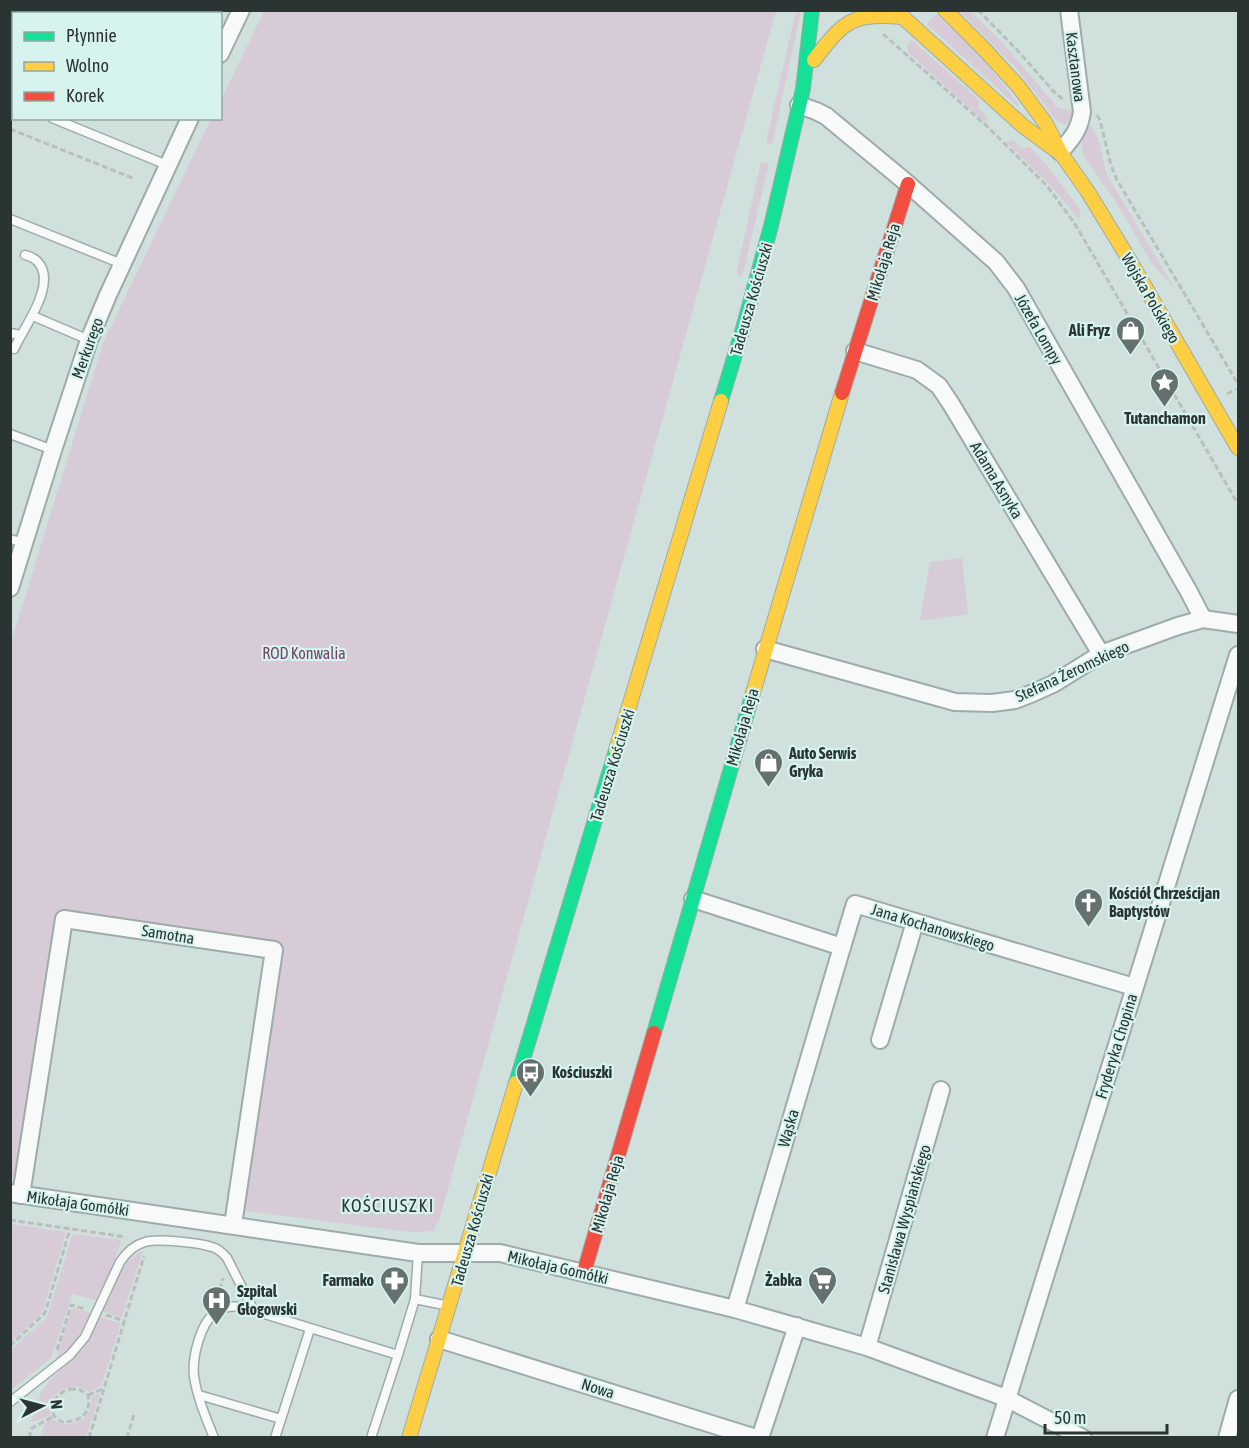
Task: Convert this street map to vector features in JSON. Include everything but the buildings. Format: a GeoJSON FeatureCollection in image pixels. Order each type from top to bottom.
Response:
{"type":"FeatureCollection","features":[{"type":"Feature","properties":{"kind":"street"},"geometry":{"type":"LineString","coordinates":[[222,50],[241,10]]}},
{"type":"Feature","properties":{"kind":"street","name":"Tadeusza Kościuszki"},"geometry":{"type":"LineString","coordinates":[[410,1437],[735,355],[771,226],[801,97],[812,10]]}},
{"type":"Feature","properties":{"kind":"street","name":"Wojska Polskiego"},"geometry":{"type":"LineString","coordinates":[[945,10],[1018,86],[1046,123],[1059,152],[1088,192],[1130,261],[1239,448]]}},
{"type":"Feature","properties":{"kind":"street","name":"Kasztanowa"},"geometry":{"type":"LineString","coordinates":[[1059,152],[1075,134],[1082,112],[1069,10]]}},
{"type":"Feature","properties":{"kind":"street"},"geometry":{"type":"LineString","coordinates":[[814,60],[832,36],[848,22],[868,15],[899,14]]}},
{"type":"Feature","properties":{"kind":"street","name":"Wojska Polskiego"},"geometry":{"type":"LineString","coordinates":[[899,14],[1023,126],[1059,152]]}},
{"type":"Feature","properties":{"kind":"street","name":"Tadeusza Kościuszki"},"geometry":{"type":"LineString","coordinates":[[801,97],[830,21]]}},
{"type":"Feature","properties":{"kind":"street","name":"Józefa Lompy"},"geometry":{"type":"LineString","coordinates":[[801,97],[908,184],[996,262],[1016,288],[1203,619]]}},
{"type":"Feature","properties":{"kind":"street","name":"Merkurego"},"geometry":{"type":"LineString","coordinates":[[10,588],[17,541],[53,450],[89,340],[189,120]]}},
{"type":"Feature","properties":{"kind":"street","name":"Mikołaja Reja"},"geometry":{"type":"LineString","coordinates":[[584,1272],[765,649],[908,184]]}},
{"type":"Feature","properties":{"kind":"street","name":"Adama Asnyka"},"geometry":{"type":"LineString","coordinates":[[855,351],[917,370],[939,386],[1101,654]]}},
{"type":"Feature","properties":{"kind":"street","name":"Stefana Żeromskiego"},"geometry":{"type":"LineString","coordinates":[[765,649],[955,702],[992,703],[1015,700],[1033,693],[1053,684],[1101,654],[1178,626],[1203,619],[1239,624]]}},
{"type":"Feature","properties":{"kind":"street","name":"Fryderyka Chopina"},"geometry":{"type":"LineString","coordinates":[[995,1437],[1239,655]]}},
{"type":"Feature","properties":{"kind":"street"},"geometry":{"type":"LineString","coordinates":[[693,899],[842,947]]}},
{"type":"Feature","properties":{"kind":"street","name":"Jana Kochanowskiego"},"geometry":{"type":"LineString","coordinates":[[842,947],[855,904],[1134,987]]}},
{"type":"Feature","properties":{"kind":"street","name":"Samotna"},"geometry":{"type":"LineString","coordinates":[[16,1194],[64,919],[274,950],[233,1225]]}},
{"type":"Feature","properties":{"kind":"street"},"geometry":{"type":"LineString","coordinates":[[880,1040],[915,922]]}},
{"type":"Feature","properties":{"kind":"street","name":"Wąska"},"geometry":{"type":"LineString","coordinates":[[735,1309],[842,947]]}},
{"type":"Feature","properties":{"kind":"street","name":"Stanisława Wyspiańskiego"},"geometry":{"type":"LineString","coordinates":[[867,1347],[941,1090]]}},
{"type":"Feature","properties":{"kind":"street","name":"Mikołaja Gomółki"},"geometry":{"type":"LineString","coordinates":[[16,1194],[418,1252],[500,1253],[584,1272],[735,1309],[867,1347],[1006,1398],[1083,1437]]}},
{"type":"Feature","properties":{"kind":"street","name":"Nowa"},"geometry":{"type":"LineString","coordinates":[[439,1339],[758,1437],[797,1326]]}},
{"type":"Feature","properties":{"kind":"street"},"geometry":{"type":"LineString","coordinates":[[1227,1437],[1239,1399]]}},
{"type":"Feature","properties":{"kind":"lane"},"geometry":{"type":"LineString","coordinates":[[57,120],[167,165]]}},
{"type":"Feature","properties":{"kind":"lane"},"geometry":{"type":"LineString","coordinates":[[10,219],[122,264]]}},
{"type":"Feature","properties":{"kind":"lane"},"geometry":{"type":"LineString","coordinates":[[14,349],[15,334],[33,316],[45,280],[37,261],[25,255]]}},
{"type":"Feature","properties":{"kind":"lane"},"geometry":{"type":"LineString","coordinates":[[33,316],[89,340]]}},
{"type":"Feature","properties":{"kind":"lane"},"geometry":{"type":"LineString","coordinates":[[10,434],[53,450]]}},
{"type":"Feature","properties":{"kind":"lane"},"geometry":{"type":"LineString","coordinates":[[10,1402],[79,1346],[120,1262],[134,1246],[144,1242],[151,1240],[203,1245],[214,1247],[222,1252],[234,1269],[254,1311]]}},
{"type":"Feature","properties":{"kind":"lane"},"geometry":{"type":"LineString","coordinates":[[371,1437],[415,1299],[418,1252]]}},
{"type":"Feature","properties":{"kind":"lane"},"geometry":{"type":"LineString","coordinates":[[415,1299],[449,1306]]}},
{"type":"Feature","properties":{"kind":"lane"},"geometry":{"type":"LineString","coordinates":[[214,1437],[205,1416],[194,1377],[194,1364],[202,1331],[208,1319],[216,1312],[230,1306],[242,1307],[398,1355]]}},
{"type":"Feature","properties":{"kind":"lane"},"geometry":{"type":"LineString","coordinates":[[275,1437],[310,1329]]}},
{"type":"Feature","properties":{"kind":"lane"},"geometry":{"type":"LineString","coordinates":[[199,1395],[281,1419]]}},
{"type":"Feature","properties":{"kind":"path"},"geometry":{"type":"LineString","coordinates":[[978,10],[1025,58],[1054,92],[1061,98],[1095,113],[1100,120],[1117,180],[1239,384]]}},
{"type":"Feature","properties":{"kind":"path"},"geometry":{"type":"LineString","coordinates":[[880,31],[988,128],[1048,188],[1076,224],[1239,504]]}},
{"type":"Feature","properties":{"kind":"path"},"geometry":{"type":"LineString","coordinates":[[10,129],[135,179]]}},
{"type":"Feature","properties":{"kind":"path"},"geometry":{"type":"LineString","coordinates":[[1226,395],[1236,389]]}},
{"type":"Feature","properties":{"kind":"path"},"geometry":{"type":"LineString","coordinates":[[10,1220],[151,1240]]}},
{"type":"Feature","properties":{"kind":"path"},"geometry":{"type":"LineString","coordinates":[[10,1346],[45,1314],[70,1229]]}},
{"type":"Feature","properties":{"kind":"path"},"geometry":{"type":"LineString","coordinates":[[89,1437],[146,1251]]}},
{"type":"Feature","properties":{"kind":"path"},"geometry":{"type":"LineString","coordinates":[[215,1305],[223,1277]]}},
{"type":"Feature","properties":{"kind":"path"},"geometry":{"type":"LineString","coordinates":[[88,1395],[104,1388]]}},
{"type":"Feature","properties":{"kind":"path"},"geometry":{"type":"LineString","coordinates":[[70,1389],[78,1389],[88,1395],[89,1406],[81,1417],[73,1421],[62,1422],[54,1416],[53,1404],[62,1393],[70,1389]]}},
{"type":"Feature","properties":{"kind":"path"},"geometry":{"type":"LineString","coordinates":[[127,1437],[134,1414]]}},
{"type":"Feature","properties":{"kind":"path"},"geometry":{"type":"LineString","coordinates":[[29,1437],[32,1428],[54,1416]]}},
{"type":"Feature","properties":{"kind":"green space"},"geometry":{"type":"Polygon","coordinates":[[[11,10],[70,11],[12,12],[11,79],[11,10]]]}},
{"type":"Feature","properties":{"kind":"green space","name":"ROD Konwalia"},"geometry":{"type":"Polygon","coordinates":[[[264,11],[776,11],[439,1221],[433,1231],[385,1229],[239,1210],[281,943],[59,910],[15,1178],[11,1177],[10,646],[103,343],[211,120],[222,120],[222,98],[264,11]]]}},
{"type":"Feature","properties":{"kind":"green space"},"geometry":{"type":"Polygon","coordinates":[[[796,11],[801,11],[772,144],[766,142],[796,11]]]}},
{"type":"Feature","properties":{"kind":"green space"},"geometry":{"type":"Polygon","coordinates":[[[959,11],[970,11],[1000,40],[1057,107],[1074,112],[1071,121],[1065,124],[1057,121],[1017,69],[959,11]]]}},
{"type":"Feature","properties":{"kind":"green space"},"geometry":{"type":"Polygon","coordinates":[[[936,14],[981,57],[1020,106],[1017,106],[927,24],[936,14]]]}},
{"type":"Feature","properties":{"kind":"green space"},"geometry":{"type":"Polygon","coordinates":[[[912,40],[979,100],[978,108],[987,116],[986,123],[909,53],[907,47],[912,40]]]}},
{"type":"Feature","properties":{"kind":"green space"},"geometry":{"type":"Polygon","coordinates":[[[1089,124],[1097,137],[1108,177],[1175,289],[1151,262],[1118,205],[1084,156],[1082,140],[1089,124]]]}},
{"type":"Feature","properties":{"kind":"green space"},"geometry":{"type":"Polygon","coordinates":[[[1013,140],[1021,148],[1030,147],[1044,162],[1081,211],[1079,219],[1050,185],[1006,142],[1013,140]]]}},
{"type":"Feature","properties":{"kind":"green space"},"geometry":{"type":"Polygon","coordinates":[[[761,162],[769,164],[742,277],[737,274],[737,270],[761,162]]]}},
{"type":"Feature","properties":{"kind":"green space"},"geometry":{"type":"Polygon","coordinates":[[[962,558],[968,614],[920,621],[930,562],[962,558]]]}},
{"type":"Feature","properties":{"kind":"green space"},"geometry":{"type":"Polygon","coordinates":[[[11,1224],[66,1232],[42,1313],[11,1342],[11,1224]]]}},
{"type":"Feature","properties":{"kind":"green space"},"geometry":{"type":"Polygon","coordinates":[[[75,1234],[121,1240],[114,1263],[95,1300],[72,1294],[51,1358],[11,1390],[11,1350],[47,1317],[72,1236],[75,1234]]]}},
{"type":"Feature","properties":{"kind":"green space"},"geometry":{"type":"Polygon","coordinates":[[[143,1250],[122,1317],[102,1311],[128,1261],[143,1250]]]}},
{"type":"Feature","properties":{"kind":"green space"},"geometry":{"type":"Polygon","coordinates":[[[74,1308],[90,1313],[75,1343],[56,1360],[71,1310],[74,1308]]]}},
{"type":"Feature","properties":{"kind":"green space"},"geometry":{"type":"Polygon","coordinates":[[[99,1317],[120,1325],[102,1384],[89,1392],[76,1386],[64,1389],[52,1399],[50,1415],[38,1421],[31,1421],[41,1393],[50,1380],[82,1350],[99,1317]]]}},
{"type":"Feature","properties":{"kind":"green space"},"geometry":{"type":"Polygon","coordinates":[[[100,1393],[86,1437],[40,1437],[45,1423],[53,1419],[66,1424],[84,1418],[90,1410],[92,1397],[100,1393]]]}},
{"type":"Feature","properties":{"kind":"traffic: fast"},"geometry":{"type":"LineString","coordinates":[[721,401],[771,226],[803,89],[812,10]]}},
{"type":"Feature","properties":{"kind":"traffic: fast"},"geometry":{"type":"LineString","coordinates":[[654,1033],[752,696]]}},
{"type":"Feature","properties":{"kind":"traffic: fast"},"geometry":{"type":"LineString","coordinates":[[516,1083],[616,750]]}},
{"type":"Feature","properties":{"kind":"traffic: slow"},"geometry":{"type":"LineString","coordinates":[[895,10],[1023,126],[1057,151]]}},
{"type":"Feature","properties":{"kind":"traffic: slow"},"geometry":{"type":"LineString","coordinates":[[945,10],[1018,86],[1046,124],[1060,152],[1088,192],[1130,261],[1238,448]]}},
{"type":"Feature","properties":{"kind":"traffic: slow"},"geometry":{"type":"LineString","coordinates":[[814,60],[833,36],[850,22],[871,17],[902,17]]}},
{"type":"Feature","properties":{"kind":"traffic: slow"},"geometry":{"type":"LineString","coordinates":[[752,696],[842,393]]}},
{"type":"Feature","properties":{"kind":"traffic: slow"},"geometry":{"type":"LineString","coordinates":[[616,750],[721,401]]}},
{"type":"Feature","properties":{"kind":"traffic: slow"},"geometry":{"type":"LineString","coordinates":[[409,1438],[516,1083]]}},
{"type":"Feature","properties":{"kind":"traffic: jam"},"geometry":{"type":"LineString","coordinates":[[842,393],[908,184]]}},
{"type":"Feature","properties":{"kind":"traffic: jam"},"geometry":{"type":"LineString","coordinates":[[584,1272],[654,1033]]}},
{"type":"Feature","properties":{"kind":"place","name":"Ali Fryz"},"geometry":{"type":"Point","coordinates":[1131,356]}},
{"type":"Feature","properties":{"kind":"place","name":"Tutanchamon"},"geometry":{"type":"Point","coordinates":[1165,408]}},
{"type":"Feature","properties":{"kind":"place","name":"Auto Serwis Gryka"},"geometry":{"type":"Point","coordinates":[768,788]}},
{"type":"Feature","properties":{"kind":"place","name":"Kościół Chrześcijan Baptystów"},"geometry":{"type":"Point","coordinates":[1088,928]}},
{"type":"Feature","properties":{"kind":"place","name":"Kościuszki"},"geometry":{"type":"Point","coordinates":[531,1098]}},
{"type":"Feature","properties":{"kind":"place","name":"Farmako"},"geometry":{"type":"Point","coordinates":[395,1306]}},
{"type":"Feature","properties":{"kind":"place","name":"Żabka"},"geometry":{"type":"Point","coordinates":[823,1306]}},
{"type":"Feature","properties":{"kind":"place","name":"Szpital Głogowski"},"geometry":{"type":"Point","coordinates":[216,1326]}},
{"type":"Feature","properties":{"kind":"district","name":"KOŚCIUSZKI"},"geometry":{"type":"Point","coordinates":[388,1205]}}]}
